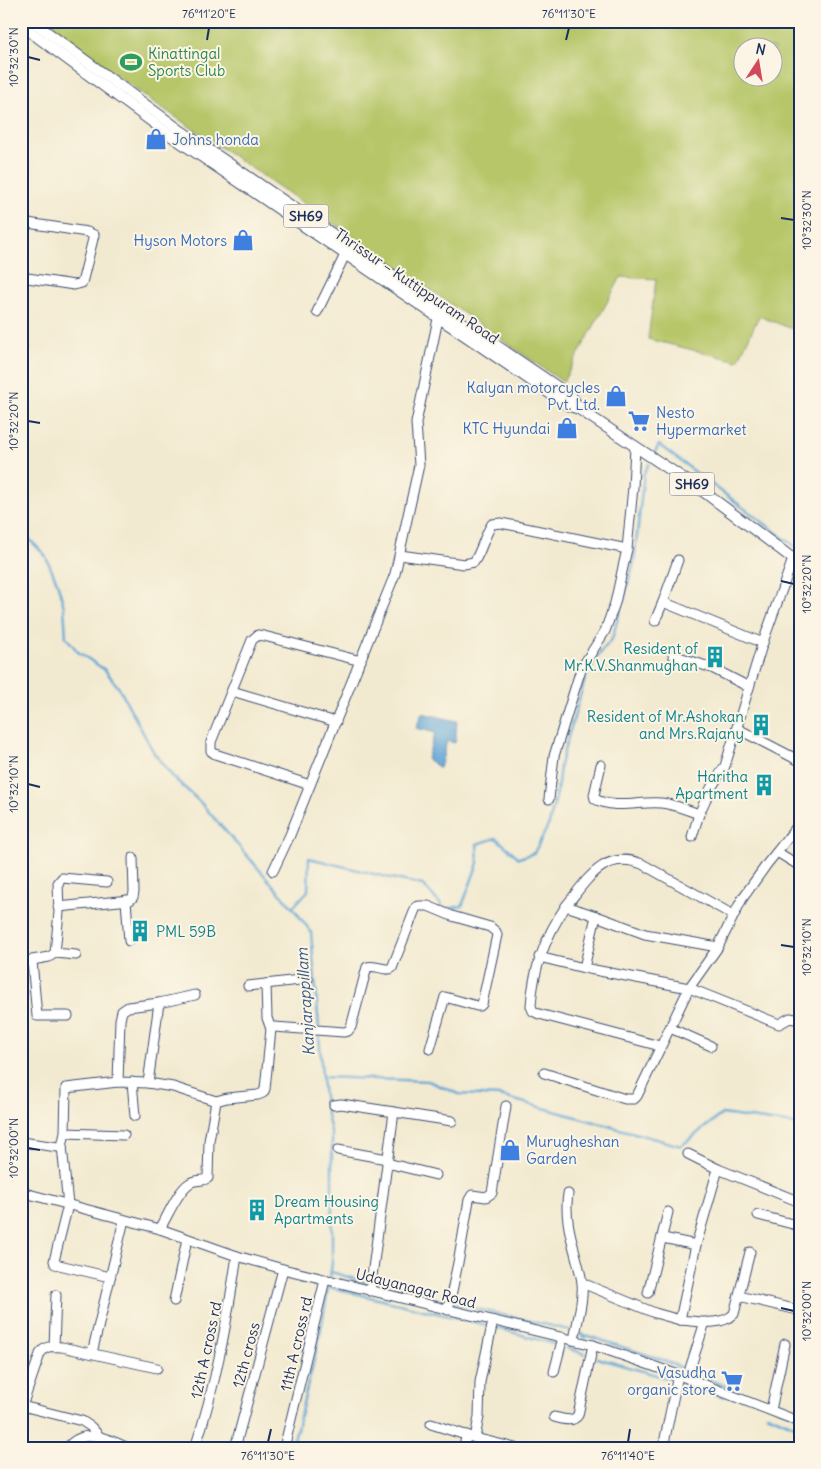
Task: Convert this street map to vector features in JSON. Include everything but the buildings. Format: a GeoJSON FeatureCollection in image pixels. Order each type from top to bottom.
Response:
{"type":"FeatureCollection","features":[{"type":"Feature","properties":{"kind":"main road","name":"Thrissur – Kuttippuram Road"},"geometry":{"type":"LineString","coordinates":[[32,21],[181,131],[572,397],[579,409]]}},
{"type":"Feature","properties":{"kind":"main road","name":"Thrissur – Kuttippuram Road"},"geometry":{"type":"LineString","coordinates":[[21,25],[170,135],[438,319],[567,405],[579,409],[704,492],[742,519],[796,562]]}},
{"type":"Feature","properties":{"kind":"street"},"geometry":{"type":"LineString","coordinates":[[21,222],[87,232],[94,235],[82,283],[74,285],[21,277]]}},
{"type":"Feature","properties":{"kind":"street"},"geometry":{"type":"LineString","coordinates":[[317,312],[345,255]]}},
{"type":"Feature","properties":{"kind":"street"},"geometry":{"type":"LineString","coordinates":[[274,871],[395,574],[419,465],[416,423],[438,319]]}},
{"type":"Feature","properties":{"kind":"street"},"geometry":{"type":"LineString","coordinates":[[549,799],[554,756],[581,669],[606,631],[616,603],[627,549],[635,447]]}},
{"type":"Feature","properties":{"kind":"street"},"geometry":{"type":"LineString","coordinates":[[400,555],[464,564],[474,562],[486,532],[492,524],[501,523],[627,549]]}},
{"type":"Feature","properties":{"kind":"street"},"geometry":{"type":"LineString","coordinates":[[655,621],[678,560]]}},
{"type":"Feature","properties":{"kind":"street"},"geometry":{"type":"LineString","coordinates":[[692,837],[699,814],[711,788],[725,766],[763,643],[796,562]]}},
{"type":"Feature","properties":{"kind":"street"},"geometry":{"type":"LineString","coordinates":[[663,602],[763,643]]}},
{"type":"Feature","properties":{"kind":"street"},"geometry":{"type":"LineString","coordinates":[[310,784],[215,754],[212,751],[211,742],[252,640],[258,634],[361,661]]}},
{"type":"Feature","properties":{"kind":"street"},"geometry":{"type":"LineString","coordinates":[[673,656],[712,668],[750,687]]}},
{"type":"Feature","properties":{"kind":"street"},"geometry":{"type":"LineString","coordinates":[[232,691],[336,722]]}},
{"type":"Feature","properties":{"kind":"street"},"geometry":{"type":"LineString","coordinates":[[738,729],[800,760]]}},
{"type":"Feature","properties":{"kind":"street"},"geometry":{"type":"LineString","coordinates":[[601,765],[594,795],[595,799],[600,802],[614,804],[660,803],[699,814]]}},
{"type":"Feature","properties":{"kind":"street"},"geometry":{"type":"LineString","coordinates":[[544,1073],[625,1099],[634,1099],[689,988],[718,947],[733,915],[776,852],[800,823]]}},
{"type":"Feature","properties":{"kind":"street"},"geometry":{"type":"LineString","coordinates":[[776,852],[800,866]]}},
{"type":"Feature","properties":{"kind":"street"},"geometry":{"type":"LineString","coordinates":[[58,906],[130,900],[134,892],[133,858]]}},
{"type":"Feature","properties":{"kind":"street"},"geometry":{"type":"LineString","coordinates":[[660,1046],[533,1011],[531,1006],[532,988],[539,958],[556,920],[597,869],[606,863],[628,860],[642,864],[733,915]]}},
{"type":"Feature","properties":{"kind":"street"},"geometry":{"type":"LineString","coordinates":[[55,953],[58,883],[62,878],[107,882]]}},
{"type":"Feature","properties":{"kind":"street"},"geometry":{"type":"LineString","coordinates":[[126,900],[129,941]]}},
{"type":"Feature","properties":{"kind":"street"},"geometry":{"type":"LineString","coordinates":[[271,1029],[274,1027],[348,1031],[351,1027],[367,967],[371,966],[389,970],[392,968],[416,907],[428,906],[452,916],[490,927],[496,932],[482,1004],[477,1006],[445,997],[430,1048]]}},
{"type":"Feature","properties":{"kind":"street"},"geometry":{"type":"LineString","coordinates":[[566,906],[645,934],[718,947]]}},
{"type":"Feature","properties":{"kind":"street"},"geometry":{"type":"LineString","coordinates":[[584,968],[596,916]]}},
{"type":"Feature","properties":{"kind":"street"},"geometry":{"type":"LineString","coordinates":[[21,962],[49,957],[55,953],[76,955]]}},
{"type":"Feature","properties":{"kind":"street"},"geometry":{"type":"LineString","coordinates":[[539,958],[689,988],[779,1024],[790,1018],[800,1020]]}},
{"type":"Feature","properties":{"kind":"street"},"geometry":{"type":"LineString","coordinates":[[32,960],[37,1016],[68,1016]]}},
{"type":"Feature","properties":{"kind":"street"},"geometry":{"type":"LineString","coordinates":[[248,986],[308,979]]}},
{"type":"Feature","properties":{"kind":"street"},"geometry":{"type":"LineString","coordinates":[[110,1277],[55,1264],[54,1262],[68,1205],[62,1146],[65,1134],[66,1088],[118,1082],[148,1083],[173,1088],[216,1101],[262,1093],[265,1089],[271,1029],[267,1018],[266,984]]}},
{"type":"Feature","properties":{"kind":"street"},"geometry":{"type":"LineString","coordinates":[[118,1082],[122,1011],[135,1005],[159,1003],[195,995]]}},
{"type":"Feature","properties":{"kind":"street"},"geometry":{"type":"LineString","coordinates":[[148,1083],[159,1003]]}},
{"type":"Feature","properties":{"kind":"street"},"geometry":{"type":"LineString","coordinates":[[670,1028],[711,1046]]}},
{"type":"Feature","properties":{"kind":"street"},"geometry":{"type":"LineString","coordinates":[[132,1082],[135,1116]]}},
{"type":"Feature","properties":{"kind":"street"},"geometry":{"type":"LineString","coordinates":[[160,1230],[186,1186],[193,1181],[202,1181],[208,1178],[210,1141],[216,1101]]}},
{"type":"Feature","properties":{"kind":"street"},"geometry":{"type":"LineString","coordinates":[[334,1105],[341,1104],[452,1121]]}},
{"type":"Feature","properties":{"kind":"street"},"geometry":{"type":"LineString","coordinates":[[448,1310],[469,1200],[472,1195],[486,1197],[492,1193],[506,1106]]}},
{"type":"Feature","properties":{"kind":"street"},"geometry":{"type":"LineString","coordinates":[[370,1291],[394,1112]]}},
{"type":"Feature","properties":{"kind":"street"},"geometry":{"type":"LineString","coordinates":[[65,1134],[124,1135]]}},
{"type":"Feature","properties":{"kind":"street"},"geometry":{"type":"LineString","coordinates":[[21,1142],[62,1146]]}},
{"type":"Feature","properties":{"kind":"street"},"geometry":{"type":"LineString","coordinates":[[338,1150],[436,1175]]}},
{"type":"Feature","properties":{"kind":"street"},"geometry":{"type":"LineString","coordinates":[[688,1154],[718,1169],[800,1202]]}},
{"type":"Feature","properties":{"kind":"street"},"geometry":{"type":"LineString","coordinates":[[680,1320],[696,1245],[718,1169]]}},
{"type":"Feature","properties":{"kind":"street","name":"Udayanagar Road"},"geometry":{"type":"LineString","coordinates":[[21,1192],[160,1230],[237,1256],[283,1269],[448,1310],[492,1325],[562,1337],[593,1345],[688,1378],[800,1422]]}},
{"type":"Feature","properties":{"kind":"street"},"geometry":{"type":"LineString","coordinates":[[568,1194],[568,1220],[582,1283],[574,1340]]}},
{"type":"Feature","properties":{"kind":"street"},"geometry":{"type":"LineString","coordinates":[[648,1293],[668,1212]]}},
{"type":"Feature","properties":{"kind":"street"},"geometry":{"type":"LineString","coordinates":[[758,1215],[800,1226]]}},
{"type":"Feature","properties":{"kind":"street"},"geometry":{"type":"LineString","coordinates":[[92,1353],[124,1220]]}},
{"type":"Feature","properties":{"kind":"street"},"geometry":{"type":"LineString","coordinates":[[663,1238],[696,1245]]}},
{"type":"Feature","properties":{"kind":"street"},"geometry":{"type":"LineString","coordinates":[[174,1301],[187,1239]]}},
{"type":"Feature","properties":{"kind":"street"},"geometry":{"type":"LineString","coordinates":[[582,1283],[655,1313],[680,1320],[714,1322],[729,1318],[734,1314],[750,1252]]}},
{"type":"Feature","properties":{"kind":"street","name":"12th A cross rd"},"geometry":{"type":"LineString","coordinates":[[196,1448],[219,1362],[237,1256]]}},
{"type":"Feature","properties":{"kind":"street","name":"12th cross"},"geometry":{"type":"LineString","coordinates":[[235,1448],[283,1269]]}},
{"type":"Feature","properties":{"kind":"street","name":"11th A cross rd"},"geometry":{"type":"LineString","coordinates":[[284,1448],[328,1280]]}},
{"type":"Feature","properties":{"kind":"street"},"geometry":{"type":"LineString","coordinates":[[54,1346],[56,1295]]}},
{"type":"Feature","properties":{"kind":"street"},"geometry":{"type":"LineString","coordinates":[[739,1296],[798,1310]]}},
{"type":"Feature","properties":{"kind":"street"},"geometry":{"type":"LineString","coordinates":[[688,1378],[705,1322]]}},
{"type":"Feature","properties":{"kind":"street"},"geometry":{"type":"LineString","coordinates":[[463,1448],[471,1437],[479,1416],[480,1382],[492,1325]]}},
{"type":"Feature","properties":{"kind":"street"},"geometry":{"type":"LineString","coordinates":[[554,1372],[562,1337]]}},
{"type":"Feature","properties":{"kind":"street"},"geometry":{"type":"LineString","coordinates":[[771,1410],[785,1344]]}},
{"type":"Feature","properties":{"kind":"street"},"geometry":{"type":"LineString","coordinates":[[554,1417],[576,1419],[593,1345]]}},
{"type":"Feature","properties":{"kind":"street"},"geometry":{"type":"LineString","coordinates":[[99,1436],[82,1421],[22,1407],[43,1349],[54,1346],[157,1368]]}},
{"type":"Feature","properties":{"kind":"street"},"geometry":{"type":"LineString","coordinates":[[663,1448],[678,1375]]}},
{"type":"Feature","properties":{"kind":"street"},"geometry":{"type":"LineString","coordinates":[[431,1424],[471,1437],[515,1448]]}},
{"type":"Feature","properties":{"kind":"street"},"geometry":{"type":"LineString","coordinates":[[67,1448],[79,1437],[88,1435],[99,1436],[128,1448]]}},
{"type":"Feature","properties":{"kind":"green space"},"geometry":{"type":"Polygon","coordinates":[[[40,21],[800,21],[800,332],[759,316],[738,361],[648,339],[656,279],[621,277],[563,382],[152,101],[40,21]]]}},
{"type":"Feature","properties":{"kind":"water"},"geometry":{"type":"Polygon","coordinates":[[[422,713],[457,721],[455,743],[447,741],[440,768],[427,759],[435,733],[416,728],[422,713]]]}},
{"type":"Feature","properties":{"kind":"waterway"},"geometry":{"type":"LineString","coordinates":[[655,452],[659,445],[800,550]]}},
{"type":"Feature","properties":{"kind":"waterway"},"geometry":{"type":"LineString","coordinates":[[293,907],[308,891],[309,858],[423,885],[445,909],[462,906],[478,863],[477,844],[496,838],[519,858],[534,853],[549,824],[557,793],[560,765],[589,666],[612,639],[634,562],[644,473],[649,464]]}},
{"type":"Feature","properties":{"kind":"waterway","name":"Kanjarappillam"},"geometry":{"type":"LineString","coordinates":[[21,536],[26,536],[45,555],[57,582],[64,607],[66,637],[78,652],[105,670],[119,688],[154,753],[173,777],[200,802],[293,908],[311,932],[319,1027]]}},
{"type":"Feature","properties":{"kind":"waterway","name":"Kanjarappillam"},"geometry":{"type":"LineString","coordinates":[[319,1032],[322,1077],[428,1081],[459,1094],[500,1096],[681,1146],[722,1114],[800,1125]]}},
{"type":"Feature","properties":{"kind":"waterway"},"geometry":{"type":"LineString","coordinates":[[322,1077],[325,1106],[332,1136],[332,1262],[330,1278]]}},
{"type":"Feature","properties":{"kind":"waterway"},"geometry":{"type":"LineString","coordinates":[[331,1272],[365,1282]]}},
{"type":"Feature","properties":{"kind":"waterway"},"geometry":{"type":"LineString","coordinates":[[292,1448],[320,1336],[329,1283]]}},
{"type":"Feature","properties":{"kind":"waterway"},"geometry":{"type":"LineString","coordinates":[[378,1285],[448,1302]]}},
{"type":"Feature","properties":{"kind":"waterway"},"geometry":{"type":"LineString","coordinates":[[328,1287],[490,1326],[554,1344]]}},
{"type":"Feature","properties":{"kind":"waterway"},"geometry":{"type":"LineString","coordinates":[[451,1303],[569,1330]]}},
{"type":"Feature","properties":{"kind":"waterway"},"geometry":{"type":"LineString","coordinates":[[578,1333],[586,1338]]}},
{"type":"Feature","properties":{"kind":"waterway"},"geometry":{"type":"LineString","coordinates":[[582,1334],[663,1360],[684,1369]]}},
{"type":"Feature","properties":{"kind":"waterway"},"geometry":{"type":"LineString","coordinates":[[567,1348],[585,1354]]}},
{"type":"Feature","properties":{"kind":"waterway"},"geometry":{"type":"LineString","coordinates":[[597,1358],[670,1379]]}},
{"type":"Feature","properties":{"kind":"waterway"},"geometry":{"type":"LineString","coordinates":[[696,1374],[766,1403]]}},
{"type":"Feature","properties":{"kind":"waterway"},"geometry":{"type":"LineString","coordinates":[[683,1383],[724,1397]]}},
{"type":"Feature","properties":{"kind":"waterway"},"geometry":{"type":"LineString","coordinates":[[778,1408],[800,1417]]}},
{"type":"Feature","properties":{"kind":"waterway"},"geometry":{"type":"LineString","coordinates":[[767,1414],[800,1428]]}},
{"type":"Feature","properties":{"kind":"place","name":"Kinattingal Sports Club"},"geometry":{"type":"Point","coordinates":[131,62]}},
{"type":"Feature","properties":{"kind":"place","name":"Johns honda"},"geometry":{"type":"Point","coordinates":[156,139]}},
{"type":"Feature","properties":{"kind":"place","name":"Hyson Motors"},"geometry":{"type":"Point","coordinates":[243,240]}},
{"type":"Feature","properties":{"kind":"place","name":"Kalyan motorcycles Pvt. Ltd."},"geometry":{"type":"Point","coordinates":[616,396]}},
{"type":"Feature","properties":{"kind":"place","name":"Nesto Hypermarket"},"geometry":{"type":"Point","coordinates":[639,421]}},
{"type":"Feature","properties":{"kind":"place","name":"KTC Hyundai"},"geometry":{"type":"Point","coordinates":[567,428]}},
{"type":"Feature","properties":{"kind":"place","name":"Resident of Mr.K.V.Shanmughan"},"geometry":{"type":"Point","coordinates":[715,657]}},
{"type":"Feature","properties":{"kind":"place","name":"Resident of Mr.Ashokan and Mrs.Rajany"},"geometry":{"type":"Point","coordinates":[761,725]}},
{"type":"Feature","properties":{"kind":"place","name":"Haritha Apartment"},"geometry":{"type":"Point","coordinates":[764,785]}},
{"type":"Feature","properties":{"kind":"place","name":"PML 59B"},"geometry":{"type":"Point","coordinates":[140,931]}},
{"type":"Feature","properties":{"kind":"place","name":"Murugheshan Garden"},"geometry":{"type":"Point","coordinates":[510,1150]}},
{"type":"Feature","properties":{"kind":"place","name":"Dream Housing Apartments"},"geometry":{"type":"Point","coordinates":[257,1210]}},
{"type":"Feature","properties":{"kind":"place","name":"Vasudha organic store"},"geometry":{"type":"Point","coordinates":[732,1381]}}]}
